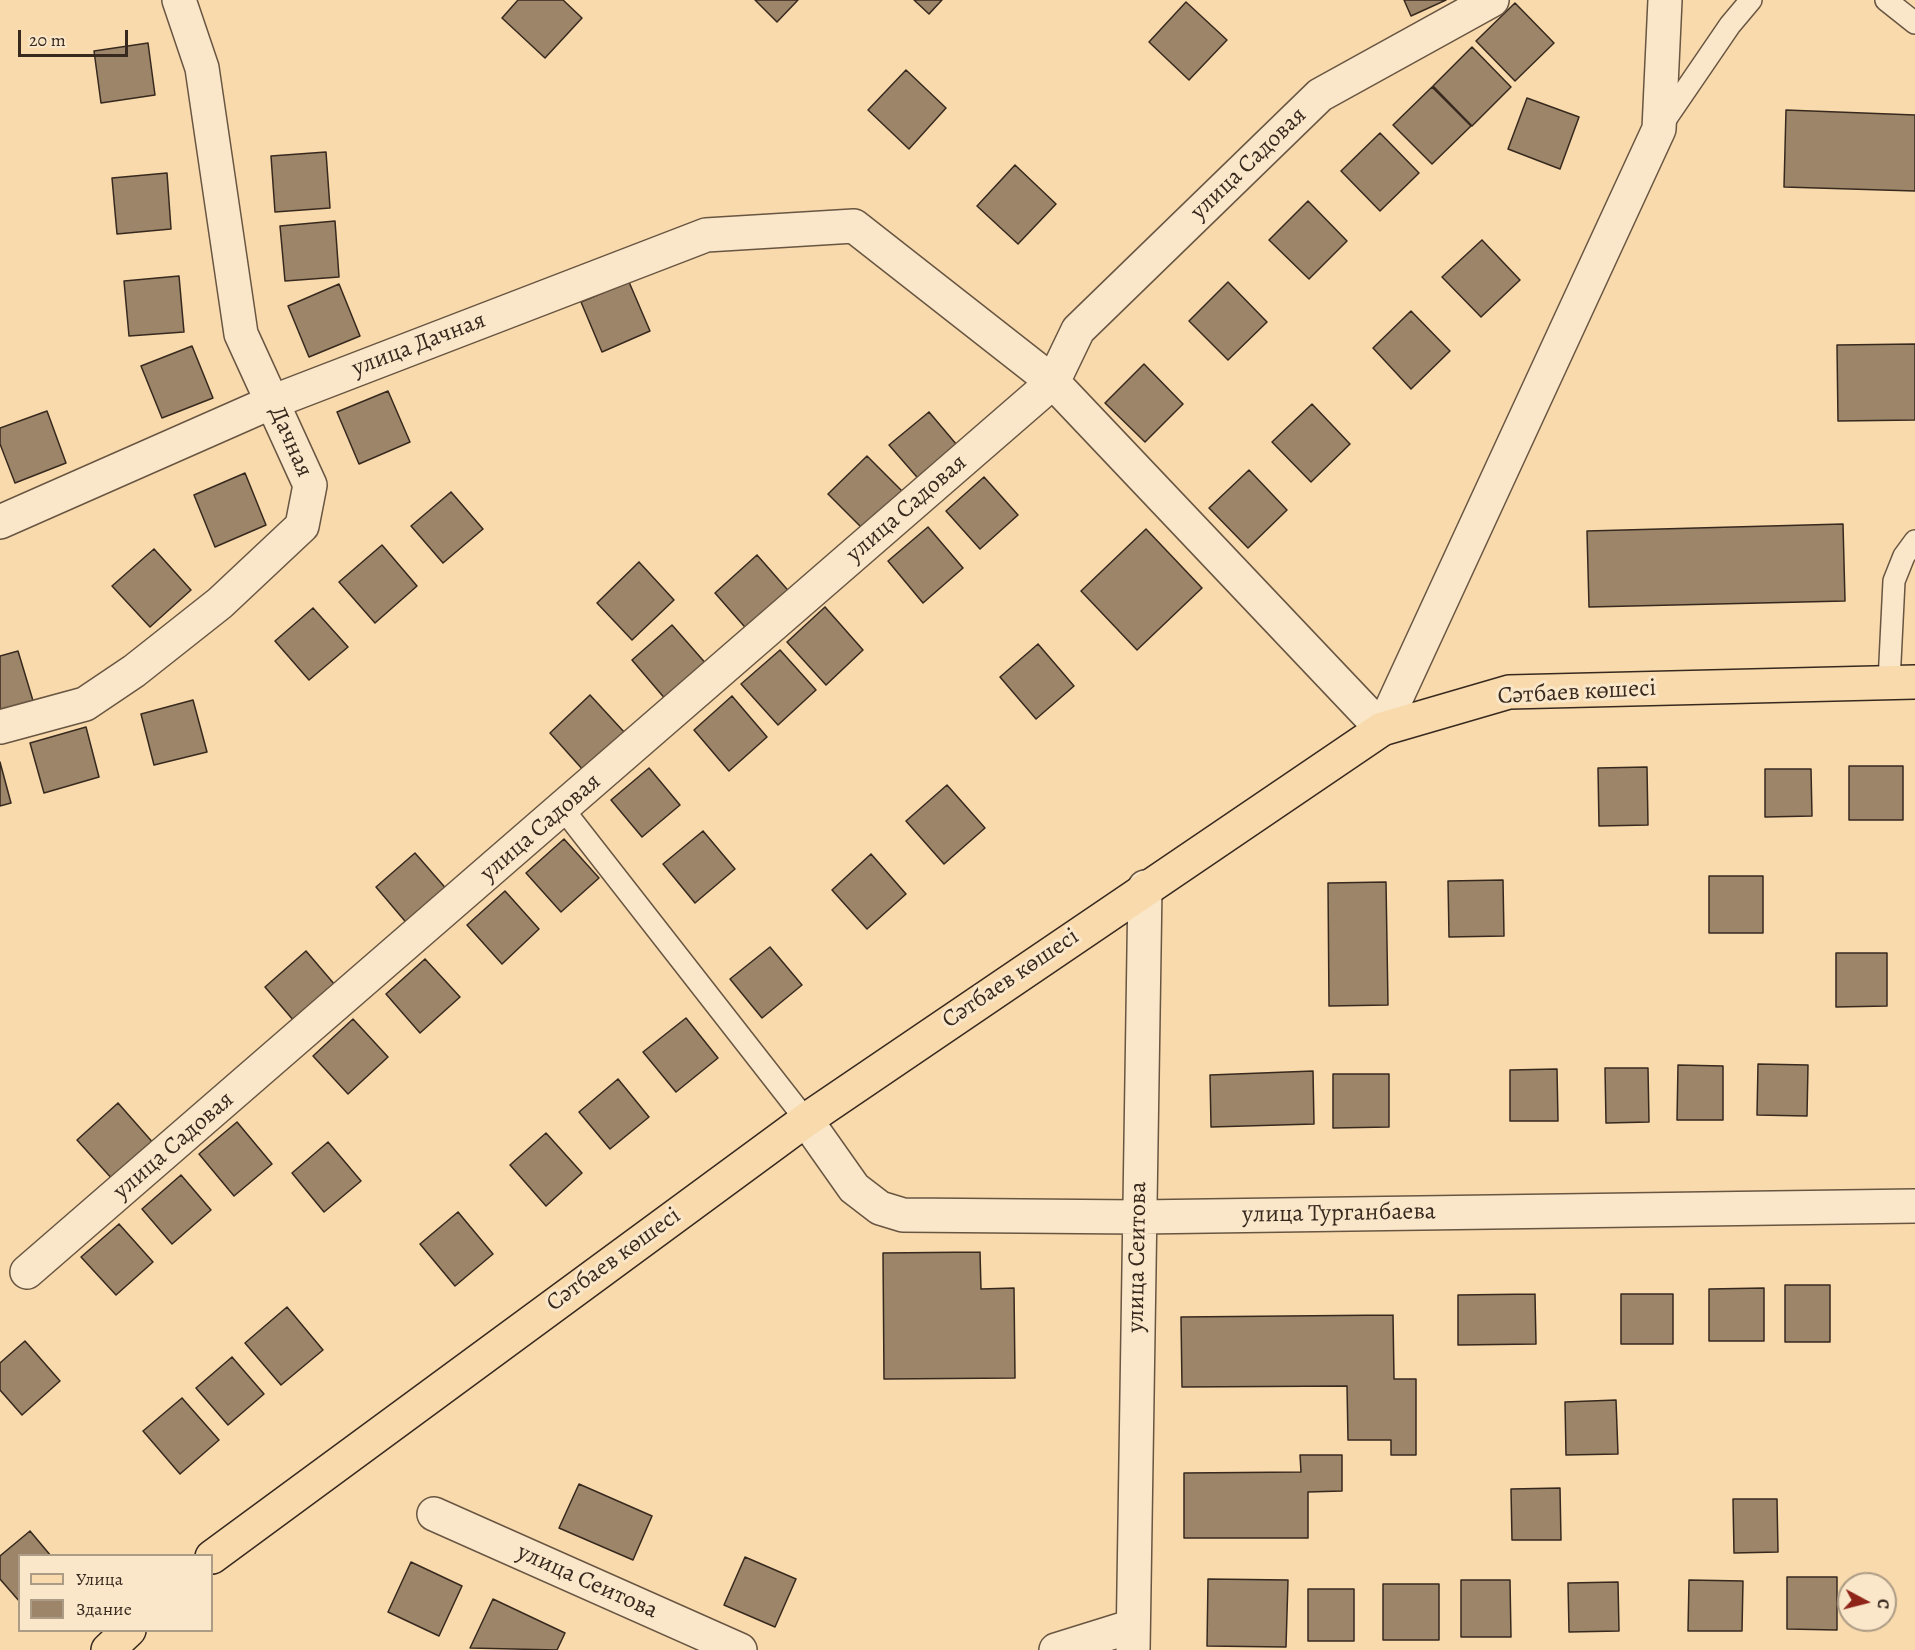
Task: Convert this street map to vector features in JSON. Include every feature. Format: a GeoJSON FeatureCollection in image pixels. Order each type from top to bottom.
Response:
{"type":"FeatureCollection","features":[{"type":"Feature","properties":{"kind":"main road","name":"Сәтбаев көшесі"},"geometry":{"type":"LineString","coordinates":[[213,1556],[806,1120],[1145,887],[1382,729],[1509,692],[1902,682]]}},
{"type":"Feature","properties":{"kind":"main road"},"geometry":{"type":"LineString","coordinates":[[108,1650],[127,1632]]}},
{"type":"Feature","properties":{"kind":"street","name":"Дачная"},"geometry":{"type":"LineString","coordinates":[[0,727],[85,704],[134,671],[220,603],[302,526],[310,485],[242,334],[202,68],[179,0]]}},
{"type":"Feature","properties":{"kind":"street","name":"улица Садовая"},"geometry":{"type":"LineString","coordinates":[[27,1272],[1053,382],[1078,330],[1320,95],[1492,0]]}},
{"type":"Feature","properties":{"kind":"street"},"geometry":{"type":"LineString","coordinates":[[1053,382],[1382,729],[1659,129],[1665,0]]}},
{"type":"Feature","properties":{"kind":"street","name":"улица Дачная"},"geometry":{"type":"LineString","coordinates":[[0,522],[272,402],[706,236],[854,226],[1053,382]]}},
{"type":"Feature","properties":{"kind":"street","name":"улица Сеитова"},"geometry":{"type":"LineString","coordinates":[[1056,1650],[1133,1638],[1145,887]]}},
{"type":"Feature","properties":{"kind":"street","name":"улица Турганбаева"},"geometry":{"type":"LineString","coordinates":[[806,1120],[854,1188],[880,1208],[903,1215],[1138,1217],[1915,1206]]}},
{"type":"Feature","properties":{"kind":"street","name":"улица Сеитова"},"geometry":{"type":"LineString","coordinates":[[434,1514],[740,1650]]}},
{"type":"Feature","properties":{"kind":"lane"},"geometry":{"type":"LineString","coordinates":[[1659,129],[1730,25],[1751,0]]}},
{"type":"Feature","properties":{"kind":"lane"},"geometry":{"type":"LineString","coordinates":[[1886,0],[1915,23]]}},
{"type":"Feature","properties":{"kind":"lane"},"geometry":{"type":"LineString","coordinates":[[1902,682],[1894,581],[1904,556],[1915,541]]}},
{"type":"Feature","properties":{"kind":"lane"},"geometry":{"type":"LineString","coordinates":[[563,809],[806,1120]]}},
{"type":"Feature","properties":{"kind":"building"},"geometry":{"type":"Polygon","coordinates":[[[518,0],[563,0],[582,18],[545,58],[502,18],[518,0]]]}},
{"type":"Feature","properties":{"kind":"building"},"geometry":{"type":"Polygon","coordinates":[[[755,0],[798,0],[777,22],[755,0]]]}},
{"type":"Feature","properties":{"kind":"building"},"geometry":{"type":"Polygon","coordinates":[[[914,0],[942,0],[929,14],[914,0]]]}},
{"type":"Feature","properties":{"kind":"building"},"geometry":{"type":"Polygon","coordinates":[[[1404,0],[1446,0],[1411,16],[1404,0]]]}},
{"type":"Feature","properties":{"kind":"building"},"geometry":{"type":"Polygon","coordinates":[[[1186,2],[1227,40],[1189,80],[1149,42],[1186,2]]]}},
{"type":"Feature","properties":{"kind":"building"},"geometry":{"type":"Polygon","coordinates":[[[1515,3],[1554,43],[1515,81],[1476,41],[1515,3]]]}},
{"type":"Feature","properties":{"kind":"building"},"geometry":{"type":"Polygon","coordinates":[[[148,43],[155,95],[101,103],[94,51],[148,43]]]}},
{"type":"Feature","properties":{"kind":"building"},"geometry":{"type":"Polygon","coordinates":[[[1472,47],[1511,87],[1472,126],[1433,86],[1472,47]]]}},
{"type":"Feature","properties":{"kind":"building"},"geometry":{"type":"Polygon","coordinates":[[[906,70],[946,108],[909,149],[868,110],[906,70]]]}},
{"type":"Feature","properties":{"kind":"building"},"geometry":{"type":"Polygon","coordinates":[[[1432,87],[1471,126],[1432,164],[1393,125],[1432,87]]]}},
{"type":"Feature","properties":{"kind":"building"},"geometry":{"type":"Polygon","coordinates":[[[1527,98],[1579,117],[1560,169],[1508,149],[1527,98]]]}},
{"type":"Feature","properties":{"kind":"building"},"geometry":{"type":"Polygon","coordinates":[[[1786,110],[1915,115],[1915,191],[1784,187],[1786,110]]]}},
{"type":"Feature","properties":{"kind":"building"},"geometry":{"type":"Polygon","coordinates":[[[1380,133],[1419,173],[1380,211],[1341,171],[1380,133]]]}},
{"type":"Feature","properties":{"kind":"building"},"geometry":{"type":"Polygon","coordinates":[[[326,152],[330,208],[275,212],[271,156],[326,152]]]}},
{"type":"Feature","properties":{"kind":"building"},"geometry":{"type":"Polygon","coordinates":[[[1015,165],[1056,204],[1018,244],[977,206],[1015,165]]]}},
{"type":"Feature","properties":{"kind":"building"},"geometry":{"type":"Polygon","coordinates":[[[167,173],[171,229],[117,234],[112,178],[167,173]]]}},
{"type":"Feature","properties":{"kind":"building"},"geometry":{"type":"Polygon","coordinates":[[[1308,201],[1347,241],[1309,279],[1269,240],[1308,201]]]}},
{"type":"Feature","properties":{"kind":"building"},"geometry":{"type":"Polygon","coordinates":[[[335,221],[339,277],[285,281],[280,226],[335,221]]]}},
{"type":"Feature","properties":{"kind":"building"},"geometry":{"type":"Polygon","coordinates":[[[1482,240],[1520,280],[1481,317],[1442,277],[1482,240]]]}},
{"type":"Feature","properties":{"kind":"building"},"geometry":{"type":"Polygon","coordinates":[[[179,276],[184,332],[129,336],[124,281],[179,276]]]}},
{"type":"Feature","properties":{"kind":"building"},"geometry":{"type":"Polygon","coordinates":[[[629,282],[650,331],[602,352],[581,302],[629,282]]]}},
{"type":"Feature","properties":{"kind":"building"},"geometry":{"type":"Polygon","coordinates":[[[1228,282],[1267,322],[1228,360],[1189,321],[1228,282]]]}},
{"type":"Feature","properties":{"kind":"building"},"geometry":{"type":"Polygon","coordinates":[[[339,284],[360,336],[309,357],[288,306],[339,284]]]}},
{"type":"Feature","properties":{"kind":"building"},"geometry":{"type":"Polygon","coordinates":[[[1411,311],[1450,351],[1411,389],[1373,348],[1411,311]]]}},
{"type":"Feature","properties":{"kind":"building"},"geometry":{"type":"Polygon","coordinates":[[[1915,344],[1915,420],[1838,421],[1837,345],[1915,344]]]}},
{"type":"Feature","properties":{"kind":"building"},"geometry":{"type":"Polygon","coordinates":[[[192,346],[213,398],[162,418],[141,366],[192,346]]]}},
{"type":"Feature","properties":{"kind":"building"},"geometry":{"type":"Polygon","coordinates":[[[1144,364],[1183,404],[1145,442],[1105,403],[1144,364]]]}},
{"type":"Feature","properties":{"kind":"building"},"geometry":{"type":"Polygon","coordinates":[[[388,391],[410,442],[359,464],[337,412],[388,391]]]}},
{"type":"Feature","properties":{"kind":"building"},"geometry":{"type":"Polygon","coordinates":[[[1312,404],[1350,444],[1311,482],[1272,442],[1312,404]]]}},
{"type":"Feature","properties":{"kind":"building"},"geometry":{"type":"Polygon","coordinates":[[[47,411],[66,463],[15,483],[0,444],[0,428],[47,411]]]}},
{"type":"Feature","properties":{"kind":"building"},"geometry":{"type":"Polygon","coordinates":[[[929,412],[962,451],[923,484],[889,445],[929,412]]]}},
{"type":"Feature","properties":{"kind":"building"},"geometry":{"type":"Polygon","coordinates":[[[867,456],[906,495],[867,533],[828,494],[867,456]]]}},
{"type":"Feature","properties":{"kind":"building"},"geometry":{"type":"Polygon","coordinates":[[[1249,470],[1287,510],[1248,548],[1209,508],[1249,470]]]}},
{"type":"Feature","properties":{"kind":"building"},"geometry":{"type":"Polygon","coordinates":[[[245,473],[266,525],[215,547],[194,495],[245,473]]]}},
{"type":"Feature","properties":{"kind":"building"},"geometry":{"type":"Polygon","coordinates":[[[984,477],[1018,515],[980,549],[946,511],[984,477]]]}},
{"type":"Feature","properties":{"kind":"building"},"geometry":{"type":"Polygon","coordinates":[[[451,492],[483,529],[443,563],[411,526],[451,492]]]}},
{"type":"Feature","properties":{"kind":"building"},"geometry":{"type":"Polygon","coordinates":[[[1843,524],[1845,601],[1589,607],[1587,531],[1843,524]]]}},
{"type":"Feature","properties":{"kind":"building"},"geometry":{"type":"Polygon","coordinates":[[[928,527],[963,568],[923,603],[888,561],[928,527]]]}},
{"type":"Feature","properties":{"kind":"building"},"geometry":{"type":"Polygon","coordinates":[[[1146,529],[1202,588],[1137,650],[1081,591],[1146,529]]]}},
{"type":"Feature","properties":{"kind":"building"},"geometry":{"type":"Polygon","coordinates":[[[382,545],[417,586],[375,623],[339,582],[382,545]]]}},
{"type":"Feature","properties":{"kind":"building"},"geometry":{"type":"Polygon","coordinates":[[[154,549],[191,590],[150,627],[112,586],[154,549]]]}},
{"type":"Feature","properties":{"kind":"building"},"geometry":{"type":"Polygon","coordinates":[[[757,555],[793,596],[751,634],[715,593],[757,555]]]}},
{"type":"Feature","properties":{"kind":"building"},"geometry":{"type":"Polygon","coordinates":[[[639,562],[674,600],[632,640],[597,603],[639,562]]]}},
{"type":"Feature","properties":{"kind":"building"},"geometry":{"type":"Polygon","coordinates":[[[825,607],[863,650],[826,685],[787,642],[825,607]]]}},
{"type":"Feature","properties":{"kind":"building"},"geometry":{"type":"Polygon","coordinates":[[[313,608],[348,647],[309,680],[275,641],[313,608]]]}},
{"type":"Feature","properties":{"kind":"building"},"geometry":{"type":"Polygon","coordinates":[[[672,625],[708,666],[667,701],[632,660],[672,625]]]}},
{"type":"Feature","properties":{"kind":"building"},"geometry":{"type":"Polygon","coordinates":[[[1038,644],[1074,686],[1036,719],[1000,677],[1038,644]]]}},
{"type":"Feature","properties":{"kind":"building"},"geometry":{"type":"Polygon","coordinates":[[[780,650],[816,690],[778,725],[741,684],[780,650]]]}},
{"type":"Feature","properties":{"kind":"building"},"geometry":{"type":"Polygon","coordinates":[[[18,651],[34,704],[0,715],[0,656],[18,651]]]}},
{"type":"Feature","properties":{"kind":"building"},"geometry":{"type":"Polygon","coordinates":[[[590,695],[625,733],[584,771],[550,733],[590,695]]]}},
{"type":"Feature","properties":{"kind":"building"},"geometry":{"type":"Polygon","coordinates":[[[732,696],[767,737],[729,771],[694,730],[732,696]]]}},
{"type":"Feature","properties":{"kind":"building"},"geometry":{"type":"Polygon","coordinates":[[[193,700],[207,752],[154,765],[141,714],[193,700]]]}},
{"type":"Feature","properties":{"kind":"building"},"geometry":{"type":"Polygon","coordinates":[[[86,727],[99,777],[44,793],[30,743],[86,727]]]}},
{"type":"Feature","properties":{"kind":"building"},"geometry":{"type":"Polygon","coordinates":[[[0,762],[11,803],[0,806],[0,762]]]}},
{"type":"Feature","properties":{"kind":"building"},"geometry":{"type":"Polygon","coordinates":[[[1849,766],[1903,766],[1903,820],[1849,820],[1849,766]]]}},
{"type":"Feature","properties":{"kind":"building"},"geometry":{"type":"Polygon","coordinates":[[[1647,767],[1648,825],[1599,826],[1598,768],[1647,767]]]}},
{"type":"Feature","properties":{"kind":"building"},"geometry":{"type":"Polygon","coordinates":[[[649,768],[680,805],[642,837],[611,800],[649,768]]]}},
{"type":"Feature","properties":{"kind":"building"},"geometry":{"type":"Polygon","coordinates":[[[1765,769],[1811,769],[1812,816],[1765,817],[1765,769]]]}},
{"type":"Feature","properties":{"kind":"building"},"geometry":{"type":"Polygon","coordinates":[[[947,785],[985,828],[944,864],[906,821],[947,785]]]}},
{"type":"Feature","properties":{"kind":"building"},"geometry":{"type":"Polygon","coordinates":[[[703,831],[735,869],[695,903],[663,864],[703,831]]]}},
{"type":"Feature","properties":{"kind":"building"},"geometry":{"type":"Polygon","coordinates":[[[564,839],[599,878],[561,912],[526,873],[564,839]]]}},
{"type":"Feature","properties":{"kind":"building"},"geometry":{"type":"Polygon","coordinates":[[[415,853],[449,892],[410,927],[376,887],[415,853]]]}},
{"type":"Feature","properties":{"kind":"building"},"geometry":{"type":"Polygon","coordinates":[[[871,854],[906,894],[867,929],[832,890],[871,854]]]}},
{"type":"Feature","properties":{"kind":"building"},"geometry":{"type":"Polygon","coordinates":[[[1709,876],[1763,876],[1763,933],[1709,933],[1709,876]]]}},
{"type":"Feature","properties":{"kind":"building"},"geometry":{"type":"Polygon","coordinates":[[[1503,880],[1504,936],[1449,937],[1448,881],[1503,880]]]}},
{"type":"Feature","properties":{"kind":"building"},"geometry":{"type":"Polygon","coordinates":[[[1386,882],[1388,1005],[1329,1006],[1328,883],[1386,882]]]}},
{"type":"Feature","properties":{"kind":"building"},"geometry":{"type":"Polygon","coordinates":[[[505,891],[539,929],[502,964],[467,925],[505,891]]]}},
{"type":"Feature","properties":{"kind":"building"},"geometry":{"type":"Polygon","coordinates":[[[770,947],[802,985],[762,1018],[730,979],[770,947]]]}},
{"type":"Feature","properties":{"kind":"building"},"geometry":{"type":"Polygon","coordinates":[[[306,951],[341,992],[300,1028],[265,987],[306,951]]]}},
{"type":"Feature","properties":{"kind":"building"},"geometry":{"type":"Polygon","coordinates":[[[1836,953],[1887,953],[1887,1006],[1836,1007],[1836,953]]]}},
{"type":"Feature","properties":{"kind":"building"},"geometry":{"type":"Polygon","coordinates":[[[425,959],[460,997],[420,1033],[386,994],[425,959]]]}},
{"type":"Feature","properties":{"kind":"building"},"geometry":{"type":"Polygon","coordinates":[[[686,1018],[718,1058],[676,1092],[643,1052],[686,1018]]]}},
{"type":"Feature","properties":{"kind":"building"},"geometry":{"type":"Polygon","coordinates":[[[353,1019],[388,1057],[348,1094],[313,1056],[353,1019]]]}},
{"type":"Feature","properties":{"kind":"building"},"geometry":{"type":"Polygon","coordinates":[[[1758,1064],[1808,1065],[1807,1116],[1757,1115],[1758,1064]]]}},
{"type":"Feature","properties":{"kind":"building"},"geometry":{"type":"Polygon","coordinates":[[[1678,1065],[1723,1066],[1723,1120],[1677,1120],[1678,1065]]]}},
{"type":"Feature","properties":{"kind":"building"},"geometry":{"type":"Polygon","coordinates":[[[1605,1068],[1648,1068],[1649,1122],[1606,1123],[1605,1068]]]}},
{"type":"Feature","properties":{"kind":"building"},"geometry":{"type":"Polygon","coordinates":[[[1557,1069],[1558,1121],[1510,1121],[1510,1070],[1557,1069]]]}},
{"type":"Feature","properties":{"kind":"building"},"geometry":{"type":"Polygon","coordinates":[[[1313,1071],[1314,1124],[1211,1127],[1210,1075],[1313,1071]]]}},
{"type":"Feature","properties":{"kind":"building"},"geometry":{"type":"Polygon","coordinates":[[[1333,1074],[1389,1074],[1389,1127],[1333,1128],[1333,1074]]]}},
{"type":"Feature","properties":{"kind":"building"},"geometry":{"type":"Polygon","coordinates":[[[618,1079],[649,1117],[610,1149],[579,1112],[618,1079]]]}},
{"type":"Feature","properties":{"kind":"building"},"geometry":{"type":"Polygon","coordinates":[[[118,1103],[155,1145],[114,1181],[77,1140],[118,1103]]]}},
{"type":"Feature","properties":{"kind":"building"},"geometry":{"type":"Polygon","coordinates":[[[237,1122],[272,1164],[234,1196],[199,1154],[237,1122]]]}},
{"type":"Feature","properties":{"kind":"building"},"geometry":{"type":"Polygon","coordinates":[[[546,1133],[582,1173],[546,1206],[510,1165],[546,1133]]]}},
{"type":"Feature","properties":{"kind":"building"},"geometry":{"type":"Polygon","coordinates":[[[328,1142],[361,1181],[324,1212],[292,1173],[328,1142]]]}},
{"type":"Feature","properties":{"kind":"building"},"geometry":{"type":"Polygon","coordinates":[[[181,1175],[211,1210],[172,1244],[142,1209],[181,1175]]]}},
{"type":"Feature","properties":{"kind":"building"},"geometry":{"type":"Polygon","coordinates":[[[458,1212],[493,1254],[455,1286],[420,1244],[458,1212]]]}},
{"type":"Feature","properties":{"kind":"building"},"geometry":{"type":"Polygon","coordinates":[[[119,1224],[153,1262],[116,1295],[81,1257],[119,1224]]]}},
{"type":"Feature","properties":{"kind":"building"},"geometry":{"type":"Polygon","coordinates":[[[980,1252],[981,1289],[1014,1288],[1015,1378],[884,1379],[883,1253],[980,1252]]]}},
{"type":"Feature","properties":{"kind":"building"},"geometry":{"type":"Polygon","coordinates":[[[1785,1285],[1830,1285],[1830,1342],[1785,1342],[1785,1285]]]}},
{"type":"Feature","properties":{"kind":"building"},"geometry":{"type":"Polygon","coordinates":[[[1764,1288],[1764,1341],[1709,1341],[1709,1289],[1764,1288]]]}},
{"type":"Feature","properties":{"kind":"building"},"geometry":{"type":"Polygon","coordinates":[[[1535,1294],[1536,1344],[1458,1345],[1458,1295],[1535,1294]]]}},
{"type":"Feature","properties":{"kind":"building"},"geometry":{"type":"Polygon","coordinates":[[[1621,1294],[1673,1294],[1673,1344],[1621,1344],[1621,1294]]]}},
{"type":"Feature","properties":{"kind":"building"},"geometry":{"type":"Polygon","coordinates":[[[287,1307],[323,1350],[281,1385],[245,1343],[287,1307]]]}},
{"type":"Feature","properties":{"kind":"building"},"geometry":{"type":"Polygon","coordinates":[[[1393,1315],[1394,1379],[1416,1379],[1416,1455],[1391,1455],[1391,1440],[1348,1440],[1347,1386],[1182,1387],[1181,1317],[1393,1315]]]}},
{"type":"Feature","properties":{"kind":"building"},"geometry":{"type":"Polygon","coordinates":[[[25,1341],[60,1381],[22,1415],[0,1390],[0,1363],[25,1341]]]}},
{"type":"Feature","properties":{"kind":"building"},"geometry":{"type":"Polygon","coordinates":[[[232,1357],[264,1394],[228,1425],[196,1388],[232,1357]]]}},
{"type":"Feature","properties":{"kind":"building"},"geometry":{"type":"Polygon","coordinates":[[[182,1398],[219,1440],[180,1474],[143,1431],[182,1398]]]}},
{"type":"Feature","properties":{"kind":"building"},"geometry":{"type":"Polygon","coordinates":[[[1616,1400],[1618,1454],[1566,1455],[1565,1402],[1616,1400]]]}},
{"type":"Feature","properties":{"kind":"building"},"geometry":{"type":"Polygon","coordinates":[[[1300,1455],[1342,1455],[1342,1491],[1308,1492],[1308,1538],[1184,1538],[1184,1473],[1301,1472],[1300,1455]]]}},
{"type":"Feature","properties":{"kind":"building"},"geometry":{"type":"Polygon","coordinates":[[[579,1484],[652,1516],[633,1560],[559,1528],[579,1484]]]}},
{"type":"Feature","properties":{"kind":"building"},"geometry":{"type":"Polygon","coordinates":[[[1560,1488],[1561,1540],[1512,1540],[1511,1489],[1560,1488]]]}},
{"type":"Feature","properties":{"kind":"building"},"geometry":{"type":"Polygon","coordinates":[[[1733,1499],[1777,1499],[1778,1552],[1734,1553],[1733,1499]]]}},
{"type":"Feature","properties":{"kind":"building"},"geometry":{"type":"Polygon","coordinates":[[[30,1531],[49,1554],[18,1554],[18,1600],[0,1579],[0,1556],[30,1531]]]}},
{"type":"Feature","properties":{"kind":"building"},"geometry":{"type":"Polygon","coordinates":[[[745,1557],[796,1579],[775,1627],[724,1605],[745,1557]]]}},
{"type":"Feature","properties":{"kind":"building"},"geometry":{"type":"Polygon","coordinates":[[[411,1562],[462,1586],[439,1636],[388,1612],[411,1562]]]}},
{"type":"Feature","properties":{"kind":"building"},"geometry":{"type":"Polygon","coordinates":[[[1787,1577],[1837,1577],[1837,1630],[1787,1629],[1787,1577]]]}},
{"type":"Feature","properties":{"kind":"building"},"geometry":{"type":"Polygon","coordinates":[[[1208,1579],[1288,1580],[1286,1647],[1207,1646],[1208,1579]]]}},
{"type":"Feature","properties":{"kind":"building"},"geometry":{"type":"Polygon","coordinates":[[[1461,1580],[1510,1580],[1511,1637],[1461,1637],[1461,1580]]]}},
{"type":"Feature","properties":{"kind":"building"},"geometry":{"type":"Polygon","coordinates":[[[1689,1580],[1743,1581],[1742,1631],[1688,1631],[1689,1580]]]}},
{"type":"Feature","properties":{"kind":"building"},"geometry":{"type":"Polygon","coordinates":[[[1618,1582],[1619,1631],[1569,1632],[1568,1583],[1618,1582]]]}},
{"type":"Feature","properties":{"kind":"building"},"geometry":{"type":"Polygon","coordinates":[[[1383,1584],[1439,1584],[1439,1640],[1383,1640],[1383,1584]]]}},
{"type":"Feature","properties":{"kind":"building"},"geometry":{"type":"Polygon","coordinates":[[[1308,1589],[1354,1589],[1354,1641],[1308,1641],[1308,1589]]]}},
{"type":"Feature","properties":{"kind":"building"},"geometry":{"type":"Polygon","coordinates":[[[493,1599],[565,1633],[557,1650],[470,1648],[493,1599]]]}}]}
